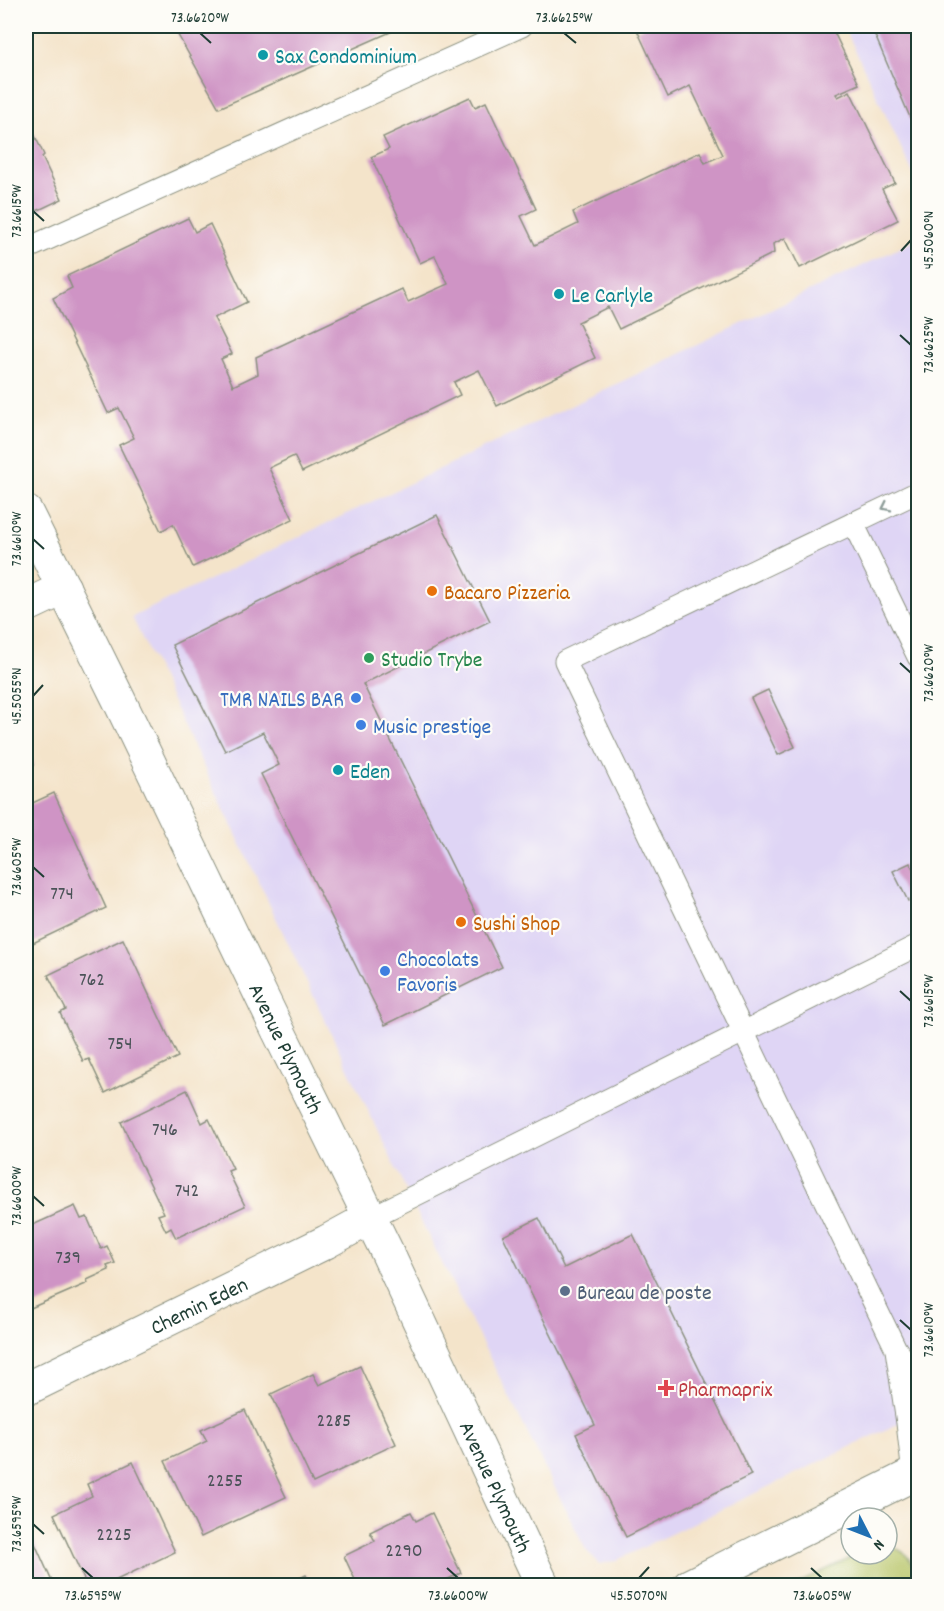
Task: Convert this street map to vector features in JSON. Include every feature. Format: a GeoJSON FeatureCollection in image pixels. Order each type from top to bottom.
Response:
{"type":"FeatureCollection","features":[{"type":"Feature","properties":{"kind":"street","name":"Avenue Plymouth"},"geometry":{"type":"LineString","coordinates":[[26,512],[370,1218],[543,1586]]}},
{"type":"Feature","properties":{"kind":"street"},"geometry":{"type":"LineString","coordinates":[[26,606],[64,588]]}},
{"type":"Feature","properties":{"kind":"street","name":"Chemin Eden"},"geometry":{"type":"LineString","coordinates":[[26,1389],[326,1242],[370,1218]]}},
{"type":"Feature","properties":{"kind":"street"},"geometry":{"type":"LineString","coordinates":[[689,1586],[917,1478]]}},
{"type":"Feature","properties":{"kind":"lane"},"geometry":{"type":"LineString","coordinates":[[26,249],[522,26]]}},
{"type":"Feature","properties":{"kind":"lane"},"geometry":{"type":"LineString","coordinates":[[918,492],[565,662],[896,1349],[918,1377]]}},
{"type":"Feature","properties":{"kind":"lane"},"geometry":{"type":"LineString","coordinates":[[853,523],[918,657]]}},
{"type":"Feature","properties":{"kind":"lane"},"geometry":{"type":"LineString","coordinates":[[370,1218],[918,945]]}},
{"type":"Feature","properties":{"kind":"lane"},"geometry":{"type":"LineString","coordinates":[[896,1349],[917,1478]]}},
{"type":"Feature","properties":{"kind":"shaded area"},"geometry":{"type":"Polygon","coordinates":[[[844,26],[918,26],[918,184],[844,26]]]}},
{"type":"Feature","properties":{"kind":"shaded area"},"geometry":{"type":"Polygon","coordinates":[[[918,239],[918,1414],[615,1561],[599,1564],[586,1550],[421,1221],[132,617],[918,239]]]}},
{"type":"Feature","properties":{"kind":"green space"},"geometry":{"type":"Polygon","coordinates":[[[899,1550],[908,1557],[916,1571],[918,1581],[918,1585],[796,1585],[839,1563],[839,1566],[899,1566],[899,1550]]]}},
{"type":"Feature","properties":{"kind":"building","name":"Sax Condominium"},"geometry":{"type":"Polygon","coordinates":[[[173,26],[404,26],[219,108],[173,26]]]}},
{"type":"Feature","properties":{"kind":"building","name":"Le Carlyle"},"geometry":{"type":"Polygon","coordinates":[[[646,26],[831,26],[859,84],[836,94],[838,97],[850,91],[895,183],[882,189],[898,220],[800,268],[785,238],[773,244],[774,253],[619,329],[608,307],[578,322],[595,358],[497,406],[479,370],[454,382],[460,395],[302,472],[294,456],[269,468],[293,519],[193,567],[173,524],[161,531],[119,445],[134,438],[119,408],[108,413],[53,298],[72,288],[67,276],[188,218],[195,232],[210,224],[247,302],[214,318],[232,354],[221,359],[233,386],[258,374],[256,357],[402,289],[408,302],[448,284],[435,256],[420,263],[371,157],[389,149],[383,137],[470,97],[475,107],[486,102],[536,209],[521,216],[535,245],[578,224],[573,212],[700,152],[705,163],[723,155],[690,86],[668,97],[637,30],[646,26]]]}},
{"type":"Feature","properties":{"kind":"building"},"geometry":{"type":"Polygon","coordinates":[[[871,26],[918,26],[918,136],[871,26]]]}},
{"type":"Feature","properties":{"kind":"building"},"geometry":{"type":"Polygon","coordinates":[[[26,117],[62,199],[26,216],[26,117]]]}},
{"type":"Feature","properties":{"kind":"building","name":"Eden"},"geometry":{"type":"Polygon","coordinates":[[[437,515],[490,621],[363,684],[502,967],[385,1025],[261,774],[279,765],[263,732],[225,751],[172,645],[437,515]]]}},
{"type":"Feature","properties":{"kind":"building"},"geometry":{"type":"Polygon","coordinates":[[[768,690],[795,747],[778,755],[751,698],[768,690]]]}},
{"type":"Feature","properties":{"kind":"building"},"geometry":{"type":"Polygon","coordinates":[[[26,746],[34,765],[26,769],[26,746]]]}},
{"type":"Feature","properties":{"kind":"building"},"geometry":{"type":"Polygon","coordinates":[[[54,793],[106,908],[33,943],[26,928],[26,806],[54,793]]]}},
{"type":"Feature","properties":{"kind":"building"},"geometry":{"type":"Polygon","coordinates":[[[910,863],[918,879],[918,896],[908,901],[893,871],[910,863]]]}},
{"type":"Feature","properties":{"kind":"building"},"geometry":{"type":"Polygon","coordinates":[[[123,939],[178,1057],[105,1093],[89,1059],[83,1061],[60,1013],[66,1010],[48,975],[123,939]]]}},
{"type":"Feature","properties":{"kind":"building"},"geometry":{"type":"Polygon","coordinates":[[[187,1090],[202,1123],[209,1119],[233,1169],[228,1171],[245,1206],[176,1238],[171,1228],[166,1231],[158,1215],[164,1213],[121,1122],[187,1090]]]}},
{"type":"Feature","properties":{"kind":"building"},"geometry":{"type":"Polygon","coordinates":[[[75,1206],[81,1219],[87,1217],[101,1249],[107,1246],[115,1263],[107,1266],[109,1270],[87,1280],[88,1283],[26,1310],[26,1228],[75,1206]]]}},
{"type":"Feature","properties":{"kind":"building"},"geometry":{"type":"Polygon","coordinates":[[[539,1218],[564,1268],[633,1234],[751,1475],[626,1537],[576,1434],[595,1425],[503,1236],[539,1218]]]}},
{"type":"Feature","properties":{"kind":"building"},"geometry":{"type":"Polygon","coordinates":[[[360,1366],[396,1444],[313,1483],[271,1394],[313,1374],[319,1385],[360,1366]]]}},
{"type":"Feature","properties":{"kind":"building"},"geometry":{"type":"Polygon","coordinates":[[[245,1410],[286,1497],[201,1537],[165,1461],[207,1441],[201,1430],[245,1410]]]}},
{"type":"Feature","properties":{"kind":"building"},"geometry":{"type":"Polygon","coordinates":[[[133,1462],[175,1552],[104,1586],[87,1586],[54,1514],[92,1496],[87,1484],[133,1462]]]}},
{"type":"Feature","properties":{"kind":"building"},"geometry":{"type":"Polygon","coordinates":[[[411,1512],[416,1521],[432,1513],[461,1573],[444,1581],[446,1586],[358,1586],[344,1556],[375,1541],[370,1532],[411,1512]]]}},
{"type":"Feature","properties":{"kind":"building"},"geometry":{"type":"Polygon","coordinates":[[[28,1528],[54,1586],[26,1586],[26,1529],[28,1528]]]}},
{"type":"Feature","properties":{"kind":"building"},"geometry":{"type":"Polygon","coordinates":[[[306,1575],[311,1586],[283,1586],[306,1575]]]}},
{"type":"Feature","properties":{"kind":"place","name":"Sax Condominium"},"geometry":{"type":"Point","coordinates":[263,55]}},
{"type":"Feature","properties":{"kind":"place","name":"Le Carlyle"},"geometry":{"type":"Point","coordinates":[559,294]}},
{"type":"Feature","properties":{"kind":"place","name":"Bacaro Pizzeria"},"geometry":{"type":"Point","coordinates":[432,591]}},
{"type":"Feature","properties":{"kind":"place","name":"Studio Trybe"},"geometry":{"type":"Point","coordinates":[369,658]}},
{"type":"Feature","properties":{"kind":"place","name":"TMR NAILS BAR"},"geometry":{"type":"Point","coordinates":[356,698]}},
{"type":"Feature","properties":{"kind":"place","name":"Music prestige"},"geometry":{"type":"Point","coordinates":[361,725]}},
{"type":"Feature","properties":{"kind":"place","name":"Eden"},"geometry":{"type":"Point","coordinates":[338,770]}},
{"type":"Feature","properties":{"kind":"place","name":"Sushi Shop"},"geometry":{"type":"Point","coordinates":[461,922]}},
{"type":"Feature","properties":{"kind":"place","name":"Chocolats Favoris"},"geometry":{"type":"Point","coordinates":[385,971]}},
{"type":"Feature","properties":{"kind":"place","name":"Bureau de poste"},"geometry":{"type":"Point","coordinates":[565,1291]}},
{"type":"Feature","properties":{"kind":"place","name":"Pharmaprix"},"geometry":{"type":"Point","coordinates":[666,1388]}}]}
